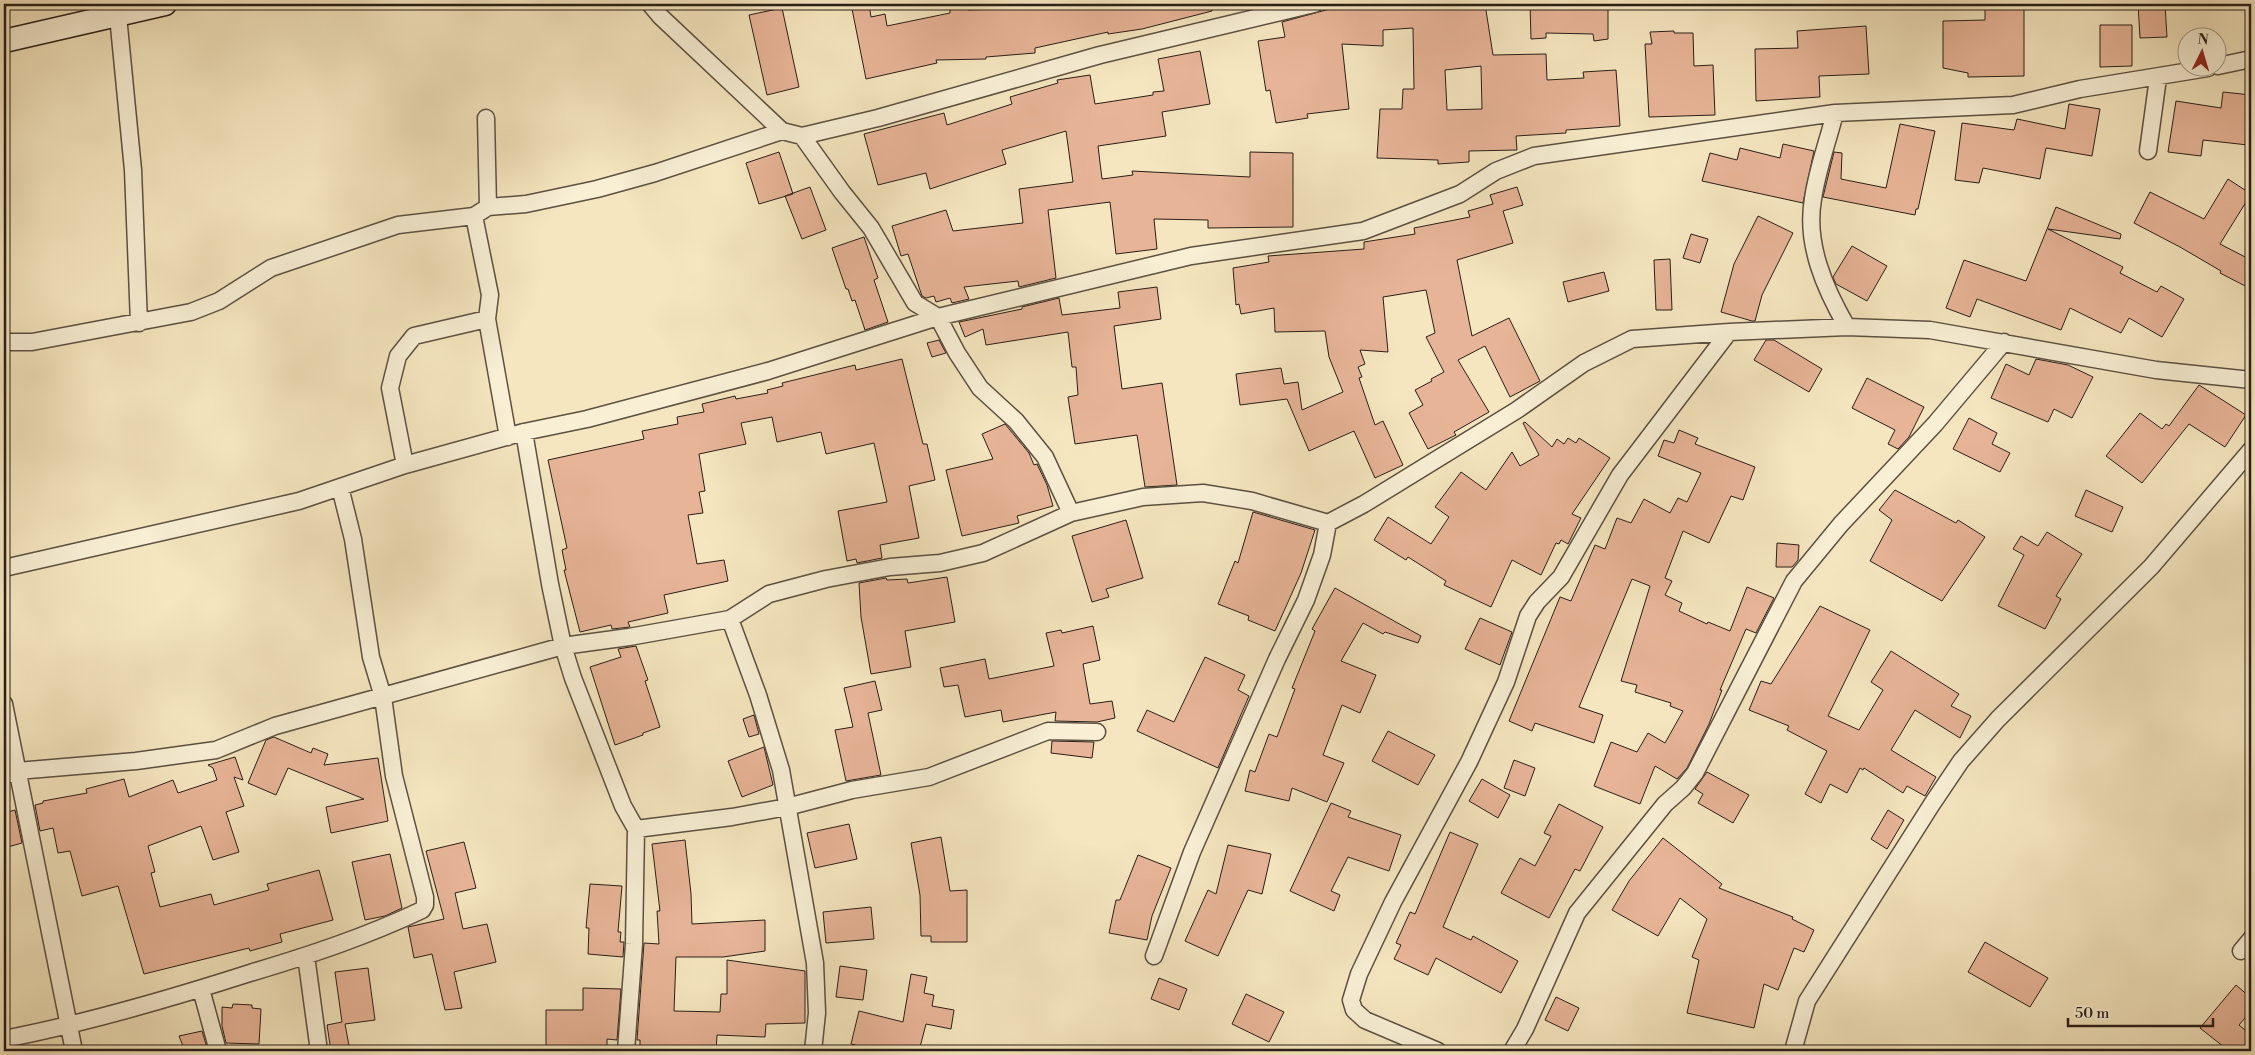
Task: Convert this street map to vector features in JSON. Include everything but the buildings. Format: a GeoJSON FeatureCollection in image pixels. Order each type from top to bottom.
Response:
{"type":"FeatureCollection","features":[{"type":"Feature","properties":{"kind":"main road"},"geometry":{"type":"LineString","coordinates":[[4,41],[164,4]]}},
{"type":"Feature","properties":{"kind":"street"},"geometry":{"type":"LineString","coordinates":[[650,4],[660,16],[782,131],[802,136],[878,118],[1100,55],[1314,4]]}},
{"type":"Feature","properties":{"kind":"street"},"geometry":{"type":"LineString","coordinates":[[118,16],[133,170],[139,323]]}},
{"type":"Feature","properties":{"kind":"street"},"geometry":{"type":"LineString","coordinates":[[2228,64],[2251,59]]}},
{"type":"Feature","properties":{"kind":"street"},"geometry":{"type":"LineString","coordinates":[[4,568],[299,501],[405,465],[524,432],[586,419],[768,371],[938,316],[1191,256],[1362,231],[1460,194],[1496,171],[1534,156],[1835,112],[2013,105],[2080,90],[2178,74]]}},
{"type":"Feature","properties":{"kind":"street"},"geometry":{"type":"LineString","coordinates":[[2148,151],[2158,78]]}},
{"type":"Feature","properties":{"kind":"street"},"geometry":{"type":"LineString","coordinates":[[1835,112],[1812,200],[1813,242],[1827,292],[1847,327]]}},
{"type":"Feature","properties":{"kind":"street"},"geometry":{"type":"LineString","coordinates":[[486,118],[481,212],[490,295],[487,319],[508,437]]}},
{"type":"Feature","properties":{"kind":"street"},"geometry":{"type":"LineString","coordinates":[[4,342],[32,342],[191,312],[212,304],[271,268],[398,226],[526,204],[597,189],[655,173],[782,131]]}},
{"type":"Feature","properties":{"kind":"street"},"geometry":{"type":"LineString","coordinates":[[802,136],[842,192],[871,228],[915,303],[938,316],[957,353],[980,388],[1016,421],[1045,457],[1071,513]]}},
{"type":"Feature","properties":{"kind":"street"},"geometry":{"type":"LineString","coordinates":[[405,465],[390,388],[398,356],[414,336],[487,319]]}},
{"type":"Feature","properties":{"kind":"street"},"geometry":{"type":"LineString","coordinates":[[10,774],[136,761],[216,750],[275,726],[383,698],[454,675],[563,646],[629,637],[730,618],[770,594],[890,567],[940,563],[983,553],[1071,513],[1143,497],[1203,493],[1252,501],[1328,523],[1364,504],[1510,415],[1584,363],[1632,339],[1729,332],[1847,327],[1930,330],[2156,370],[2251,380]]}},
{"type":"Feature","properties":{"kind":"street"},"geometry":{"type":"LineString","coordinates":[[1438,1051],[1366,1020],[1354,1010],[1351,1000],[1358,974],[1392,902],[1469,762],[1506,682],[1528,616],[1537,602],[1561,577],[1620,474],[1729,332]]}},
{"type":"Feature","properties":{"kind":"street"},"geometry":{"type":"LineString","coordinates":[[1512,1051],[1525,1029],[1577,913],[1665,804],[1683,788],[1695,773],[1794,581],[1841,524],[1935,424],[2004,342]]}},
{"type":"Feature","properties":{"kind":"street"},"geometry":{"type":"LineString","coordinates":[[524,432],[563,646],[623,806],[636,829],[634,944],[626,1051]]}},
{"type":"Feature","properties":{"kind":"street"},"geometry":{"type":"LineString","coordinates":[[1793,1051],[1807,1001],[1961,761],[1998,719],[2152,567],[2251,450]]}},
{"type":"Feature","properties":{"kind":"street"},"geometry":{"type":"LineString","coordinates":[[4,1039],[68,1026],[201,989],[346,944],[422,910],[425,905],[425,897],[394,776],[383,698],[371,657],[353,539],[340,487]]}},
{"type":"Feature","properties":{"kind":"street"},"geometry":{"type":"LineString","coordinates":[[1154,956],[1192,852],[1277,659],[1306,600],[1322,555],[1328,523]]}},
{"type":"Feature","properties":{"kind":"street"},"geometry":{"type":"LineString","coordinates":[[730,618],[781,770],[815,963],[817,1013],[813,1051]]}},
{"type":"Feature","properties":{"kind":"street"},"geometry":{"type":"LineString","coordinates":[[4,704],[10,774],[74,1051]]}},
{"type":"Feature","properties":{"kind":"street"},"geometry":{"type":"LineString","coordinates":[[636,829],[732,817],[786,807],[852,790],[929,777],[1048,731],[1097,732]]}},
{"type":"Feature","properties":{"kind":"street"},"geometry":{"type":"LineString","coordinates":[[306,956],[319,1051]]}},
{"type":"Feature","properties":{"kind":"street"},"geometry":{"type":"LineString","coordinates":[[201,989],[218,1051]]}}]}
